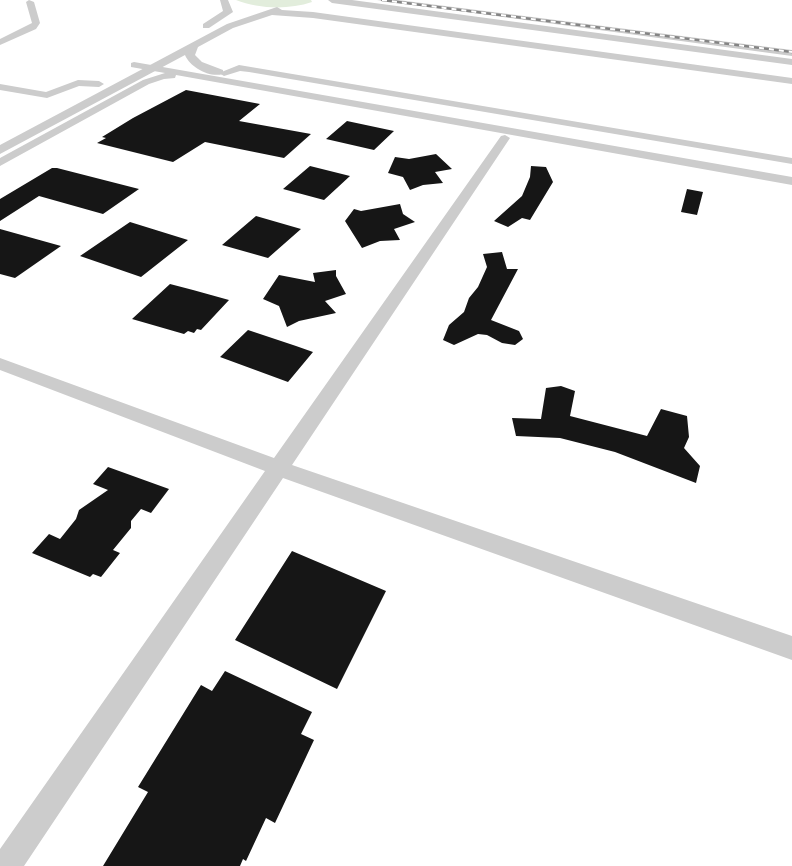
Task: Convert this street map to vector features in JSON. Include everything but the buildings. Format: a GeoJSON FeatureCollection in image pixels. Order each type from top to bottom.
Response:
{"type":"FeatureCollection","features":[{"type":"Feature","properties":{"kind":"street"},"geometry":{"type":"LineString","coordinates":[[224,0],[244,8],[313,15],[792,81]]}},
{"type":"Feature","properties":{"kind":"street"},"geometry":{"type":"LineString","coordinates":[[2,157],[131,79],[148,64],[220,18],[228,12],[224,0]]}},
{"type":"Feature","properties":{"kind":"street"},"geometry":{"type":"LineString","coordinates":[[332,0],[407,15],[435,7]]}},
{"type":"Feature","properties":{"kind":"street"},"geometry":{"type":"LineString","coordinates":[[381,0],[792,53]]}},
{"type":"Feature","properties":{"kind":"street"},"geometry":{"type":"LineString","coordinates":[[0,42],[33,27],[36,23],[30,2]]}},
{"type":"Feature","properties":{"kind":"street"},"geometry":{"type":"LineString","coordinates":[[162,62],[241,21],[273,11],[315,5]]}},
{"type":"Feature","properties":{"kind":"street"},"geometry":{"type":"LineString","coordinates":[[302,8],[407,15],[792,62]]}},
{"type":"Feature","properties":{"kind":"street"},"geometry":{"type":"LineString","coordinates":[[454,21],[479,13]]}},
{"type":"Feature","properties":{"kind":"street"},"geometry":{"type":"LineString","coordinates":[[407,15],[424,30]]}},
{"type":"Feature","properties":{"kind":"street"},"geometry":{"type":"LineString","coordinates":[[454,21],[792,68]]}},
{"type":"Feature","properties":{"kind":"street"},"geometry":{"type":"LineString","coordinates":[[454,21],[482,32],[792,74]]}},
{"type":"Feature","properties":{"kind":"street"},"geometry":{"type":"LineString","coordinates":[[194,45],[190,55],[193,61],[201,67],[222,73],[238,68],[249,69],[792,162]]}},
{"type":"Feature","properties":{"kind":"street"},"geometry":{"type":"LineString","coordinates":[[0,136],[134,65],[162,62],[792,171]]}},
{"type":"Feature","properties":{"kind":"street"},"geometry":{"type":"LineString","coordinates":[[148,64],[323,98],[792,181]]}},
{"type":"Feature","properties":{"kind":"street"},"geometry":{"type":"LineString","coordinates":[[2,157],[146,82],[163,76],[173,76],[792,189]]}},
{"type":"Feature","properties":{"kind":"street"},"geometry":{"type":"LineString","coordinates":[[131,79],[146,82]]}},
{"type":"Feature","properties":{"kind":"street"},"geometry":{"type":"LineString","coordinates":[[0,87],[47,95],[78,83],[99,84]]}},
{"type":"Feature","properties":{"kind":"street"},"geometry":{"type":"LineString","coordinates":[[323,98],[379,115]]}},
{"type":"Feature","properties":{"kind":"street"},"geometry":{"type":"LineString","coordinates":[[6,866],[505,138]]}},
{"type":"Feature","properties":{"kind":"street"},"geometry":{"type":"LineString","coordinates":[[0,364],[278,468],[792,648]]}},
{"type":"Feature","properties":{"kind":"green space"},"geometry":{"type":"Polygon","coordinates":[[[236,0],[311,0],[312,2],[303,5],[264,7],[236,0]]]}},
{"type":"Feature","properties":{"kind":"railway"},"geometry":{"type":"LineString","coordinates":[[382,0],[792,52]]}}]}
